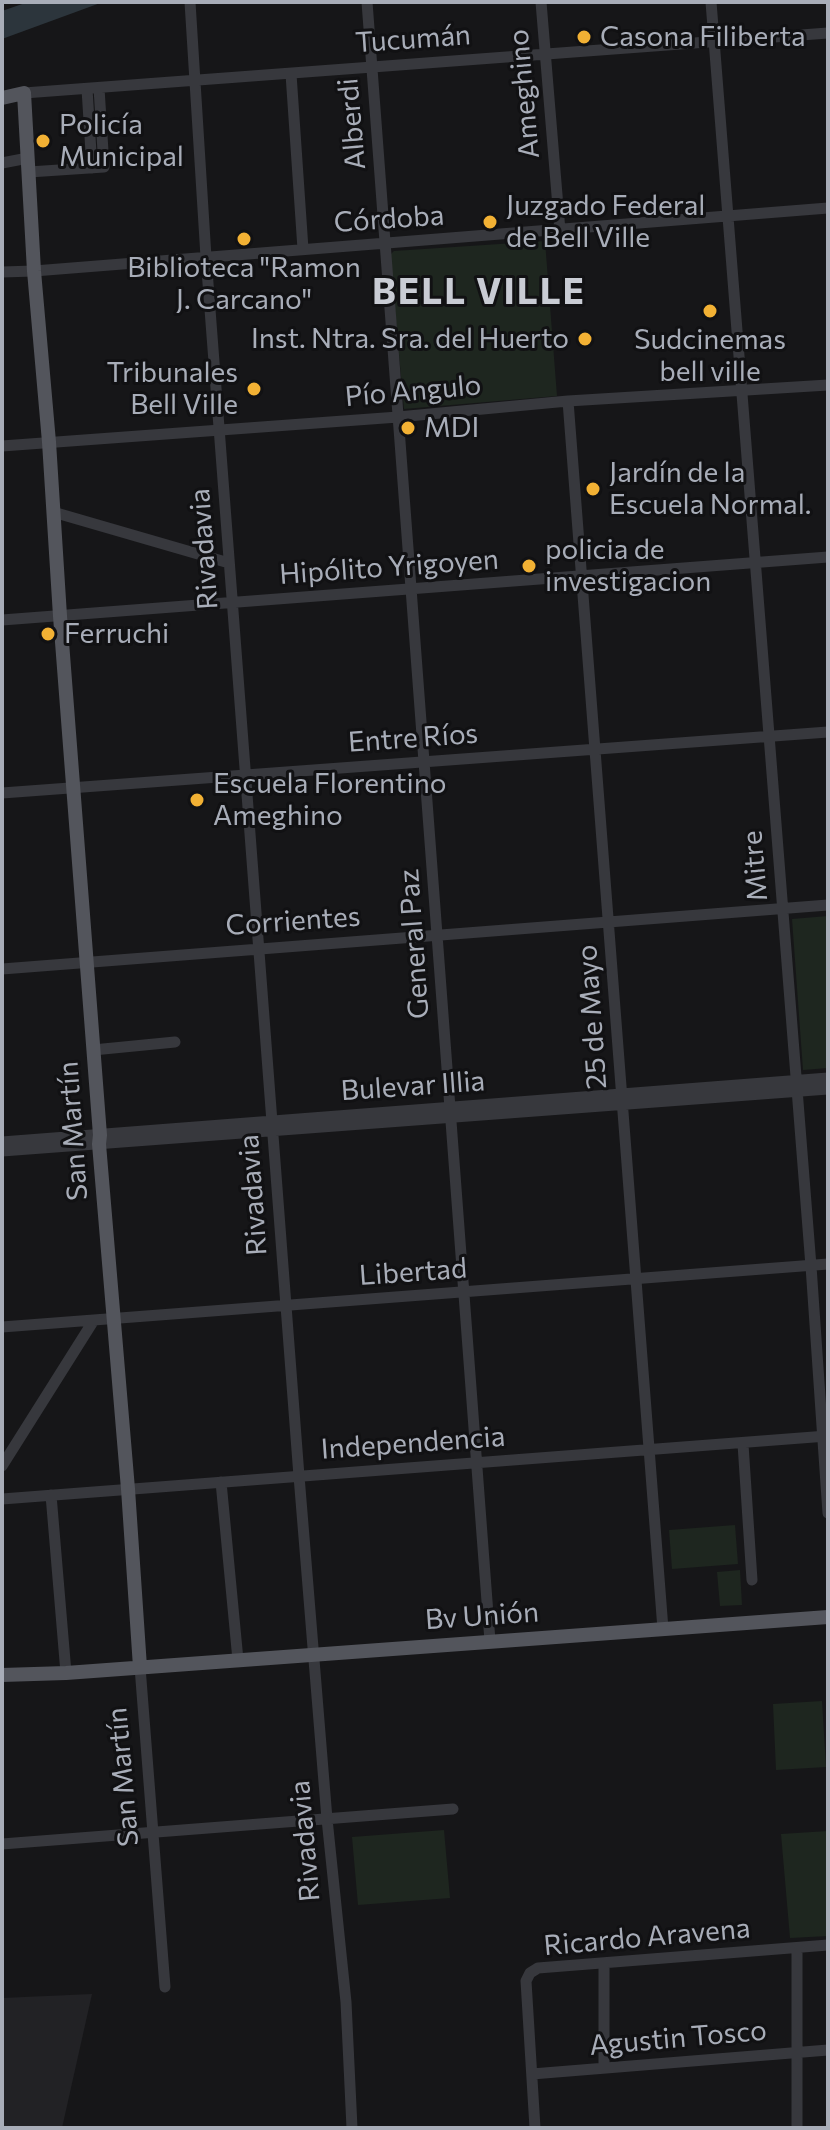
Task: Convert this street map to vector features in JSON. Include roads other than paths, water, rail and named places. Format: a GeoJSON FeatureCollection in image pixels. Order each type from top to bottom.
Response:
{"type":"FeatureCollection","features":[{"type":"Feature","properties":{"kind":"main road","name":"Tucumán"},"geometry":{"type":"LineString","coordinates":[[2,98],[24,93]]}},
{"type":"Feature","properties":{"kind":"main road","name":"San Martín"},"geometry":{"type":"LineString","coordinates":[[24,93],[34,271],[140,1667]]}},
{"type":"Feature","properties":{"kind":"main road","name":"Bv Unión"},"geometry":{"type":"LineString","coordinates":[[2,1675],[66,1673],[828,1617]]}},
{"type":"Feature","properties":{"kind":"main road"},"geometry":{"type":"LineString","coordinates":[[2,1687],[31,1675]]}},
{"type":"Feature","properties":{"kind":"street","name":"Rivadavia"},"geometry":{"type":"LineString","coordinates":[[190,2],[245,775],[312,1654],[346,2002],[352,2128]]}},
{"type":"Feature","properties":{"kind":"street","name":"Alberdi"},"geometry":{"type":"LineString","coordinates":[[367,2],[385,243]]}},
{"type":"Feature","properties":{"kind":"street","name":"Ameghino"},"geometry":{"type":"LineString","coordinates":[[541,2],[560,231]]}},
{"type":"Feature","properties":{"kind":"street","name":"Mitre"},"geometry":{"type":"LineString","coordinates":[[711,2],[825,1436],[828,1513]]}},
{"type":"Feature","properties":{"kind":"street","name":"Tucumán"},"geometry":{"type":"LineString","coordinates":[[24,93],[828,33]]}},
{"type":"Feature","properties":{"kind":"street"},"geometry":{"type":"LineString","coordinates":[[291,74],[303,249]]}},
{"type":"Feature","properties":{"kind":"street"},"geometry":{"type":"LineString","coordinates":[[2,163],[104,167],[93,88]]}},
{"type":"Feature","properties":{"kind":"street","name":"Córdoba"},"geometry":{"type":"LineString","coordinates":[[3,271],[560,231],[828,208]]}},
{"type":"Feature","properties":{"kind":"street","name":"General Paz"},"geometry":{"type":"LineString","coordinates":[[385,243],[490,1641]]}},
{"type":"Feature","properties":{"kind":"street","name":"Pío Angulo"},"geometry":{"type":"LineString","coordinates":[[2,446],[398,417],[568,401],[828,385]]}},
{"type":"Feature","properties":{"kind":"street","name":"25 de Mayo"},"geometry":{"type":"LineString","coordinates":[[568,401],[663,1629]]}},
{"type":"Feature","properties":{"kind":"street"},"geometry":{"type":"LineString","coordinates":[[53,512],[229,563]]}},
{"type":"Feature","properties":{"kind":"street","name":"Hipólito Yrigoyen"},"geometry":{"type":"LineString","coordinates":[[2,620],[828,557]]}},
{"type":"Feature","properties":{"kind":"street","name":"Entre Ríos"},"geometry":{"type":"LineString","coordinates":[[2,793],[828,732]]}},
{"type":"Feature","properties":{"kind":"street","name":"Corrientes"},"geometry":{"type":"LineString","coordinates":[[2,969],[828,905]]}},
{"type":"Feature","properties":{"kind":"street"},"geometry":{"type":"LineString","coordinates":[[93,1050],[175,1042]]}},
{"type":"Feature","properties":{"kind":"street","name":"Bulevar Illia"},"geometry":{"type":"LineString","coordinates":[[796,1086],[828,1078]]}},
{"type":"Feature","properties":{"kind":"street","name":"Bulevar Illia"},"geometry":{"type":"LineString","coordinates":[[2,1142],[100,1139],[796,1086],[828,1089]]}},
{"type":"Feature","properties":{"kind":"street","name":"Bulevar Illia"},"geometry":{"type":"LineString","coordinates":[[2,1151],[100,1139]]}},
{"type":"Feature","properties":{"kind":"street","name":"Libertad"},"geometry":{"type":"LineString","coordinates":[[2,1327],[828,1264]]}},
{"type":"Feature","properties":{"kind":"street"},"geometry":{"type":"LineString","coordinates":[[2,1466],[94,1320]]}},
{"type":"Feature","properties":{"kind":"street","name":"Independencia"},"geometry":{"type":"LineString","coordinates":[[2,1499],[825,1436]]}},
{"type":"Feature","properties":{"kind":"street"},"geometry":{"type":"LineString","coordinates":[[743,1444],[752,1580]]}},
{"type":"Feature","properties":{"kind":"street"},"geometry":{"type":"LineString","coordinates":[[221,1482],[238,1660]]}},
{"type":"Feature","properties":{"kind":"street"},"geometry":{"type":"LineString","coordinates":[[51,1495],[66,1673]]}},
{"type":"Feature","properties":{"kind":"street","name":"San Martín"},"geometry":{"type":"LineString","coordinates":[[140,1667],[165,1987]]}},
{"type":"Feature","properties":{"kind":"street"},"geometry":{"type":"LineString","coordinates":[[2,1844],[453,1809]]}},
{"type":"Feature","properties":{"kind":"street","name":"Ricardo Aravena"},"geometry":{"type":"LineString","coordinates":[[535,2128],[526,1981],[530,1973],[538,1968],[828,1945]]}},
{"type":"Feature","properties":{"kind":"street"},"geometry":{"type":"LineString","coordinates":[[797,1948],[797,2128]]}},
{"type":"Feature","properties":{"kind":"street"},"geometry":{"type":"LineString","coordinates":[[604,1963],[604,2068]]}},
{"type":"Feature","properties":{"kind":"street","name":"Agustin Tosco"},"geometry":{"type":"LineString","coordinates":[[532,2074],[828,2050]]}},
{"type":"Feature","properties":{"kind":"place","name":"Casona Filiberta"},"geometry":{"type":"Point","coordinates":[584,37]}},
{"type":"Feature","properties":{"kind":"place","name":"Policía Municipal"},"geometry":{"type":"Point","coordinates":[43,141]}},
{"type":"Feature","properties":{"kind":"place","name":"Juzgado Federal de Bell Ville"},"geometry":{"type":"Point","coordinates":[490,222]}},
{"type":"Feature","properties":{"kind":"place","name":"Biblioteca \"Ramon J. Carcano\""},"geometry":{"type":"Point","coordinates":[244,239]}},
{"type":"Feature","properties":{"kind":"place","name":"Sudcinemas bell ville"},"geometry":{"type":"Point","coordinates":[710,311]}},
{"type":"Feature","properties":{"kind":"place","name":"Inst. Ntra. Sra. del Huerto"},"geometry":{"type":"Point","coordinates":[585,339]}},
{"type":"Feature","properties":{"kind":"place","name":"Tribunales Bell Ville"},"geometry":{"type":"Point","coordinates":[254,389]}},
{"type":"Feature","properties":{"kind":"place","name":"MDI"},"geometry":{"type":"Point","coordinates":[408,428]}},
{"type":"Feature","properties":{"kind":"place","name":"Jardín de la Escuela Normal."},"geometry":{"type":"Point","coordinates":[593,489]}},
{"type":"Feature","properties":{"kind":"place","name":"policia de investigacion"},"geometry":{"type":"Point","coordinates":[529,566]}},
{"type":"Feature","properties":{"kind":"place","name":"Ferruchi"},"geometry":{"type":"Point","coordinates":[48,634]}},
{"type":"Feature","properties":{"kind":"place","name":"Escuela Florentino Ameghino"},"geometry":{"type":"Point","coordinates":[197,800]}},
{"type":"Feature","properties":{"kind":"district","name":"BELL VILLE"},"geometry":{"type":"Point","coordinates":[479,292]}}]}
